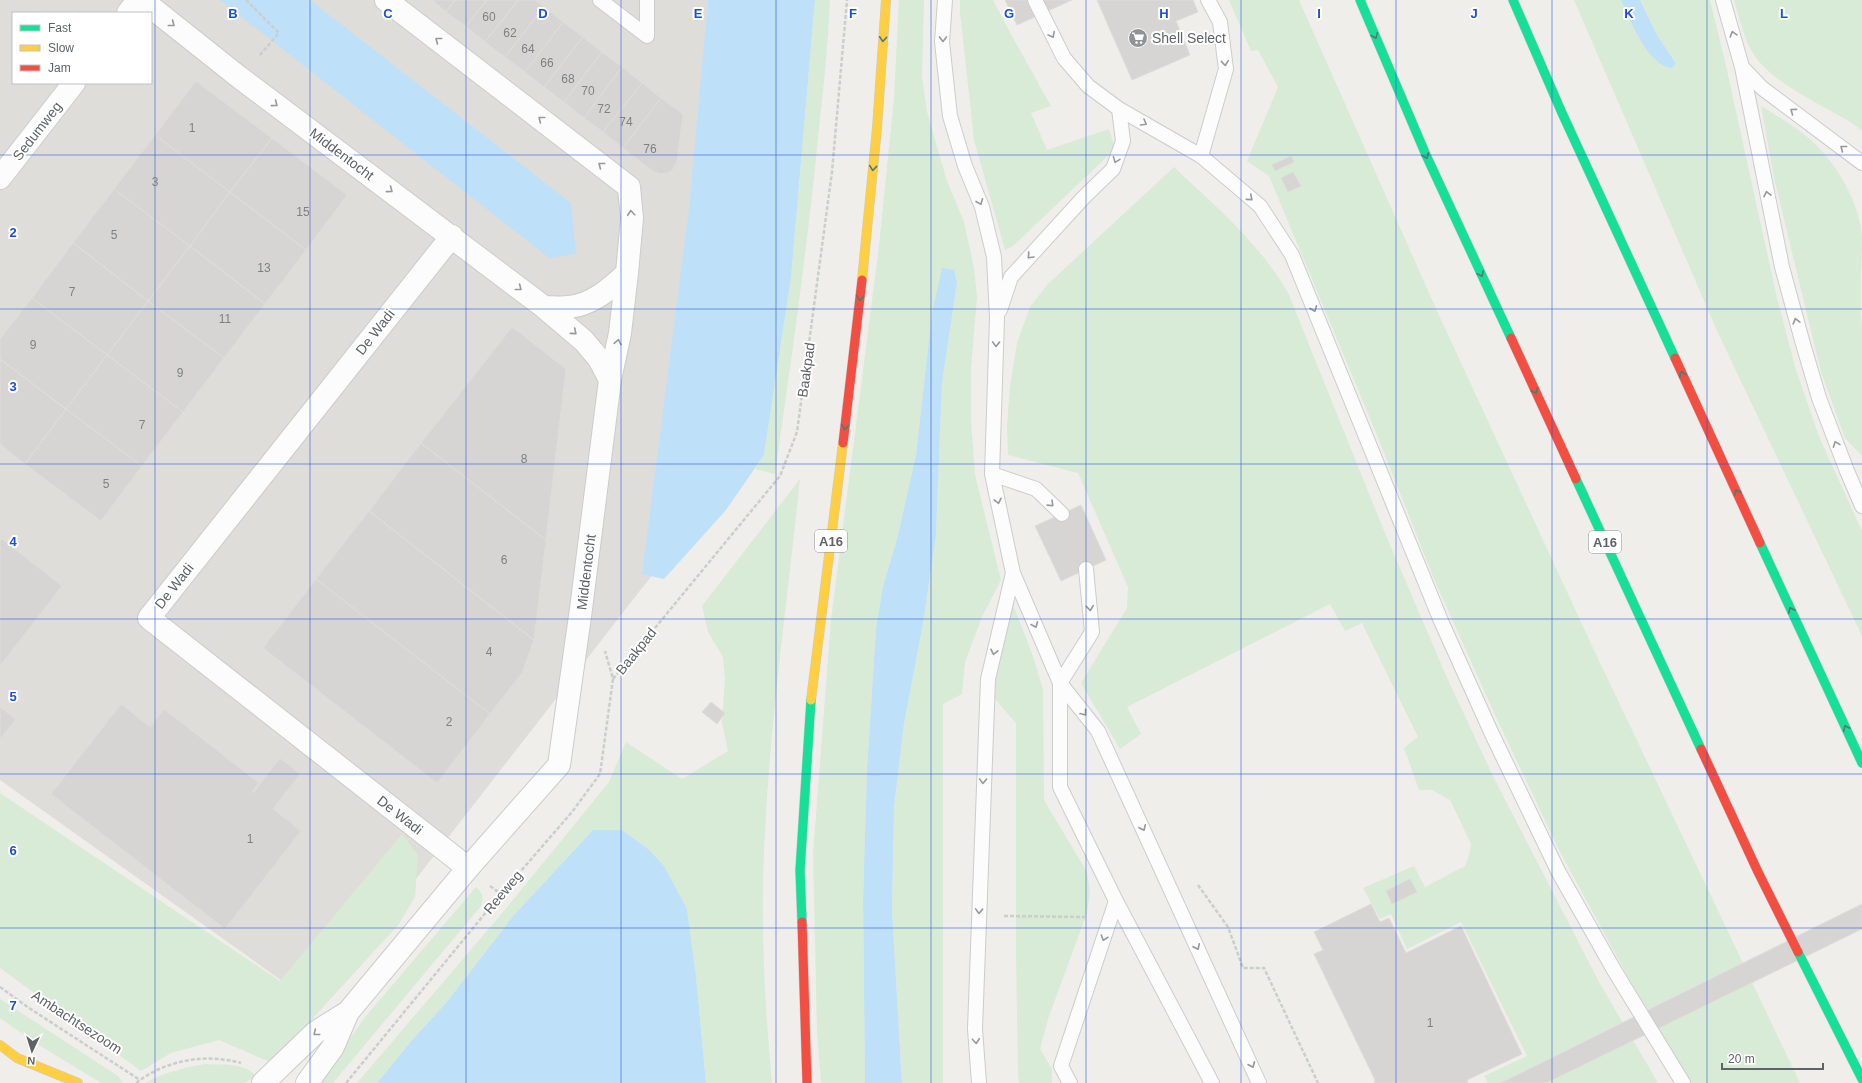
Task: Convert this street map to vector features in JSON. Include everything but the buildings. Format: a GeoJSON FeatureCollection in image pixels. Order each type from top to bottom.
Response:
{"type":"FeatureCollection","features":[{"type":"Feature","properties":{"kind":"main road","name":"A16"},"geometry":{"type":"LineString","coordinates":[[807,1083],[800,870],[810,710],[856,338],[877,128],[886,0]]}},
{"type":"Feature","properties":{"kind":"main road","name":"A16"},"geometry":{"type":"LineString","coordinates":[[1360,0],[1429,162],[1745,843],[1862,1079]]}},
{"type":"Feature","properties":{"kind":"main road"},"geometry":{"type":"LineString","coordinates":[[1513,0],[1565,120],[1862,764]]}},
{"type":"Feature","properties":{"kind":"main road"},"geometry":{"type":"LineString","coordinates":[[0,1045],[17,1058],[78,1083]]}},
{"type":"Feature","properties":{"kind":"main road"},"geometry":{"type":"LineString","coordinates":[[17,1058],[26,1070]]}},
{"type":"Feature","properties":{"kind":"street"},"geometry":{"type":"LineString","coordinates":[[129,12],[138,0]]}},
{"type":"Feature","properties":{"kind":"street","name":"Middentocht"},"geometry":{"type":"LineString","coordinates":[[142,0],[239,76],[544,307],[584,341],[599,359],[610,380]]}},
{"type":"Feature","properties":{"kind":"street","name":"Middentocht"},"geometry":{"type":"LineString","coordinates":[[386,0],[629,187],[632,218],[620,333],[610,380],[581,609],[559,765],[468,868]]}},
{"type":"Feature","properties":{"kind":"street","name":"Sedumweg"},"geometry":{"type":"LineString","coordinates":[[0,178],[73,84]]}},
{"type":"Feature","properties":{"kind":"street","name":"De Wadi"},"geometry":{"type":"LineString","coordinates":[[452,236],[149,618],[468,868]]}},
{"type":"Feature","properties":{"kind":"street"},"geometry":{"type":"LineString","coordinates":[[544,307],[570,307],[582,304],[608,291],[627,273]]}},
{"type":"Feature","properties":{"kind":"street"},"geometry":{"type":"LineString","coordinates":[[307,1083],[333,1047],[348,1012],[468,868]]}},
{"type":"Feature","properties":{"kind":"street"},"geometry":{"type":"LineString","coordinates":[[267,1079],[316,1032],[348,1012]]}},
{"type":"Feature","properties":{"kind":"lane"},"geometry":{"type":"LineString","coordinates":[[600,0],[647,36],[647,0]]}},
{"type":"Feature","properties":{"kind":"lane"},"geometry":{"type":"LineString","coordinates":[[944,0],[942,42],[950,116],[965,166],[982,207],[994,257],[997,318],[992,474],[1013,573],[1060,682],[1098,731],[1259,1083]]}},
{"type":"Feature","properties":{"kind":"lane"},"geometry":{"type":"LineString","coordinates":[[1035,0],[1064,58],[1088,86],[1119,109],[1201,156],[1260,206],[1292,255],[1441,621],[1491,732],[1558,871],[1614,970],[1683,1083]]}},
{"type":"Feature","properties":{"kind":"lane"},"geometry":{"type":"LineString","coordinates":[[1201,156],[1226,70],[1220,22],[1208,0]]}},
{"type":"Feature","properties":{"kind":"lane"},"geometry":{"type":"LineString","coordinates":[[1723,0],[1742,67],[1782,267],[1819,398],[1862,506]]}},
{"type":"Feature","properties":{"kind":"lane"},"geometry":{"type":"LineString","coordinates":[[1742,67],[1762,88],[1862,163]]}},
{"type":"Feature","properties":{"kind":"lane"},"geometry":{"type":"LineString","coordinates":[[997,318],[1011,277],[1084,196],[1113,169],[1123,141],[1119,109]]}},
{"type":"Feature","properties":{"kind":"lane"},"geometry":{"type":"LineString","coordinates":[[1847,471],[1862,479]]}},
{"type":"Feature","properties":{"kind":"lane"},"geometry":{"type":"LineString","coordinates":[[992,474],[1036,489],[1062,514]]}},
{"type":"Feature","properties":{"kind":"lane"},"geometry":{"type":"LineString","coordinates":[[1086,569],[1092,632],[1060,682],[1060,787],[1116,901],[1212,1083]]}},
{"type":"Feature","properties":{"kind":"lane"},"geometry":{"type":"LineString","coordinates":[[979,1083],[975,1029],[988,679],[1013,573]]}},
{"type":"Feature","properties":{"kind":"lane"},"geometry":{"type":"LineString","coordinates":[[1070,1083],[1061,1066],[1116,901]]}},
{"type":"Feature","properties":{"kind":"path"},"geometry":{"type":"LineString","coordinates":[[246,0],[279,33],[260,55]]}},
{"type":"Feature","properties":{"kind":"path","name":"Baakpad"},"geometry":{"type":"LineString","coordinates":[[613,680],[780,476],[797,432],[832,172],[847,0]]}},
{"type":"Feature","properties":{"kind":"path","name":"Reeweg"},"geometry":{"type":"LineString","coordinates":[[346,1083],[501,894],[572,812],[600,774],[613,680]]}},
{"type":"Feature","properties":{"kind":"path","name":"Ambachtsezoom"},"geometry":{"type":"LineString","coordinates":[[0,986],[30,1008],[140,1080]]}},
{"type":"Feature","properties":{"kind":"path"},"geometry":{"type":"LineString","coordinates":[[136,1083],[155,1071],[171,1065],[188,1060],[205,1059],[240,1062],[256,1067],[267,1079]]}},
{"type":"Feature","properties":{"kind":"shaded area"},"geometry":{"type":"Polygon","coordinates":[[[0,0],[793,0],[734,474],[642,588],[391,911],[285,983],[0,780],[0,0]]]}},
{"type":"Feature","properties":{"kind":"green space"},"geometry":{"type":"Polygon","coordinates":[[[815,0],[830,0],[827,52],[804,264],[775,474],[755,469],[764,455],[791,278],[815,0]]]}},
{"type":"Feature","properties":{"kind":"green space"},"geometry":{"type":"Polygon","coordinates":[[[899,0],[924,0],[922,76],[927,112],[947,181],[964,222],[974,268],[977,297],[971,369],[971,421],[975,475],[1001,580],[982,617],[965,662],[962,694],[943,704],[943,1083],[902,1083],[892,911],[894,808],[904,724],[923,624],[936,535],[942,383],[957,283],[932,313],[916,455],[897,539],[883,586],[876,628],[867,769],[863,900],[865,1083],[821,1083],[817,1029],[813,854],[831,620],[879,246],[894,98],[899,0]]]}},
{"type":"Feature","properties":{"kind":"green space"},"geometry":{"type":"Polygon","coordinates":[[[960,0],[993,0],[1051,106],[1031,113],[1047,150],[1109,129],[1115,149],[1013,246],[1005,250],[974,140],[960,0]]]}},
{"type":"Feature","properties":{"kind":"green space"},"geometry":{"type":"Polygon","coordinates":[[[1229,0],[1299,0],[1437,311],[1593,648],[1800,1083],[1692,1083],[1629,979],[1559,850],[1496,717],[1434,579],[1379,440],[1269,176],[1247,161],[1278,87],[1258,50],[1251,51],[1229,0]]]}},
{"type":"Feature","properties":{"kind":"green space"},"geometry":{"type":"Polygon","coordinates":[[[1574,0],[1621,0],[1639,37],[1676,62],[1657,35],[1640,0],[1710,0],[1777,298],[1796,370],[1820,439],[1862,531],[1862,636],[1718,333],[1574,0]]]}},
{"type":"Feature","properties":{"kind":"green space"},"geometry":{"type":"Polygon","coordinates":[[[1734,0],[1862,0],[1862,131],[1852,123],[1782,82],[1759,62],[1751,50],[1746,38],[1734,0]]]}},
{"type":"Feature","properties":{"kind":"green space"},"geometry":{"type":"Polygon","coordinates":[[[1761,106],[1802,133],[1822,151],[1845,184],[1860,222],[1862,235],[1862,456],[1845,438],[1821,372],[1774,178],[1761,106]]]}},
{"type":"Feature","properties":{"kind":"green space"},"geometry":{"type":"Polygon","coordinates":[[[1174,167],[1221,211],[1251,242],[1278,276],[1289,295],[1382,526],[1448,680],[1493,776],[1599,982],[1658,1083],[1488,1083],[1484,1076],[1527,1056],[1461,922],[1407,949],[1391,914],[1380,919],[1363,888],[1414,866],[1425,887],[1465,866],[1469,856],[1471,844],[1450,800],[1432,790],[1419,790],[1404,748],[1418,737],[1362,623],[1345,631],[1330,604],[1127,707],[1141,734],[1120,749],[1081,683],[1127,608],[1128,587],[1078,473],[1008,455],[1007,427],[1010,386],[1017,343],[1030,307],[1048,284],[1174,167]]]}},
{"type":"Feature","properties":{"kind":"green space"},"geometry":{"type":"Polygon","coordinates":[[[800,479],[771,743],[764,862],[764,957],[772,1083],[706,1083],[696,976],[687,909],[648,849],[622,830],[593,830],[514,915],[446,1003],[413,1039],[377,1083],[357,1083],[504,911],[609,782],[626,742],[682,779],[728,751],[722,723],[725,679],[723,657],[708,632],[702,606],[800,479]]]}},
{"type":"Feature","properties":{"kind":"green space"},"geometry":{"type":"Polygon","coordinates":[[[1012,602],[1033,656],[1043,690],[1044,800],[1087,872],[1090,892],[1087,913],[1048,1019],[1040,1049],[1052,1069],[1052,1083],[1019,1083],[1018,1073],[1016,954],[1016,723],[994,698],[997,664],[1012,602]]]}},
{"type":"Feature","properties":{"kind":"green space"},"geometry":{"type":"Polygon","coordinates":[[[0,793],[280,981],[402,834],[418,855],[415,897],[399,924],[272,1063],[219,1040],[171,1053],[141,1071],[0,968],[0,793]]]}},
{"type":"Feature","properties":{"kind":"green space"},"geometry":{"type":"Polygon","coordinates":[[[476,887],[482,895],[481,906],[333,1083],[318,1083],[366,1016],[476,887]]]}},
{"type":"Feature","properties":{"kind":"green space"},"geometry":{"type":"Polygon","coordinates":[[[0,999],[118,1076],[123,1083],[101,1083],[39,1045],[0,1018],[0,999]]]}},
{"type":"Feature","properties":{"kind":"green space"},"geometry":{"type":"Polygon","coordinates":[[[205,1064],[239,1066],[245,1068],[256,1076],[245,1083],[145,1083],[167,1073],[205,1064]]]}},
{"type":"Feature","properties":{"kind":"water"},"geometry":{"type":"Polygon","coordinates":[[[220,0],[310,0],[571,203],[576,254],[549,258],[220,0]]]}},
{"type":"Feature","properties":{"kind":"water"},"geometry":{"type":"Polygon","coordinates":[[[708,0],[815,0],[791,278],[764,455],[726,510],[664,579],[642,574],[689,208],[708,0]]]}},
{"type":"Feature","properties":{"kind":"water"},"geometry":{"type":"Polygon","coordinates":[[[1621,0],[1640,0],[1657,35],[1676,63],[1672,68],[1663,65],[1648,51],[1635,30],[1621,0]]]}},
{"type":"Feature","properties":{"kind":"water"},"geometry":{"type":"Polygon","coordinates":[[[942,268],[954,270],[957,283],[942,383],[936,535],[923,624],[904,724],[894,808],[892,911],[902,1083],[865,1083],[863,900],[867,769],[876,628],[883,586],[897,539],[916,455],[932,313],[942,268]]]}},
{"type":"Feature","properties":{"kind":"water"},"geometry":{"type":"Polygon","coordinates":[[[593,830],[622,830],[648,849],[664,866],[687,909],[696,976],[706,1083],[377,1083],[413,1039],[446,1003],[514,915],[593,830]]]}},
{"type":"Feature","properties":{"kind":"traffic: fast"},"geometry":{"type":"LineString","coordinates":[[1360,0],[1426,155],[1511,338]]}},
{"type":"Feature","properties":{"kind":"traffic: fast"},"geometry":{"type":"LineString","coordinates":[[1513,0],[1562,113],[1675,358]]}},
{"type":"Feature","properties":{"kind":"traffic: fast"},"geometry":{"type":"LineString","coordinates":[[1576,479],[1701,749]]}},
{"type":"Feature","properties":{"kind":"traffic: fast"},"geometry":{"type":"LineString","coordinates":[[1760,543],[1862,763]]}},
{"type":"Feature","properties":{"kind":"traffic: fast"},"geometry":{"type":"LineString","coordinates":[[802,922],[800,870],[811,700]]}},
{"type":"Feature","properties":{"kind":"traffic: fast"},"geometry":{"type":"LineString","coordinates":[[1798,952],[1862,1079]]}},
{"type":"Feature","properties":{"kind":"traffic: slow"},"geometry":{"type":"LineString","coordinates":[[862,280],[877,128],[886,0]]}},
{"type":"Feature","properties":{"kind":"traffic: slow"},"geometry":{"type":"LineString","coordinates":[[811,700],[843,443]]}},
{"type":"Feature","properties":{"kind":"traffic: slow"},"geometry":{"type":"LineString","coordinates":[[0,1045],[17,1058],[78,1083]]}},
{"type":"Feature","properties":{"kind":"traffic: jam"},"geometry":{"type":"LineString","coordinates":[[843,443],[862,280]]}},
{"type":"Feature","properties":{"kind":"traffic: jam"},"geometry":{"type":"LineString","coordinates":[[1511,338],[1576,479]]}},
{"type":"Feature","properties":{"kind":"traffic: jam"},"geometry":{"type":"LineString","coordinates":[[1675,358],[1760,543]]}},
{"type":"Feature","properties":{"kind":"traffic: jam"},"geometry":{"type":"LineString","coordinates":[[1701,749],[1758,872],[1798,952]]}},
{"type":"Feature","properties":{"kind":"traffic: jam"},"geometry":{"type":"LineString","coordinates":[[802,922],[807,1083]]}},
{"type":"Feature","properties":{"kind":"place","name":"Shell Select"},"geometry":{"type":"Point","coordinates":[1138,38]}}]}
